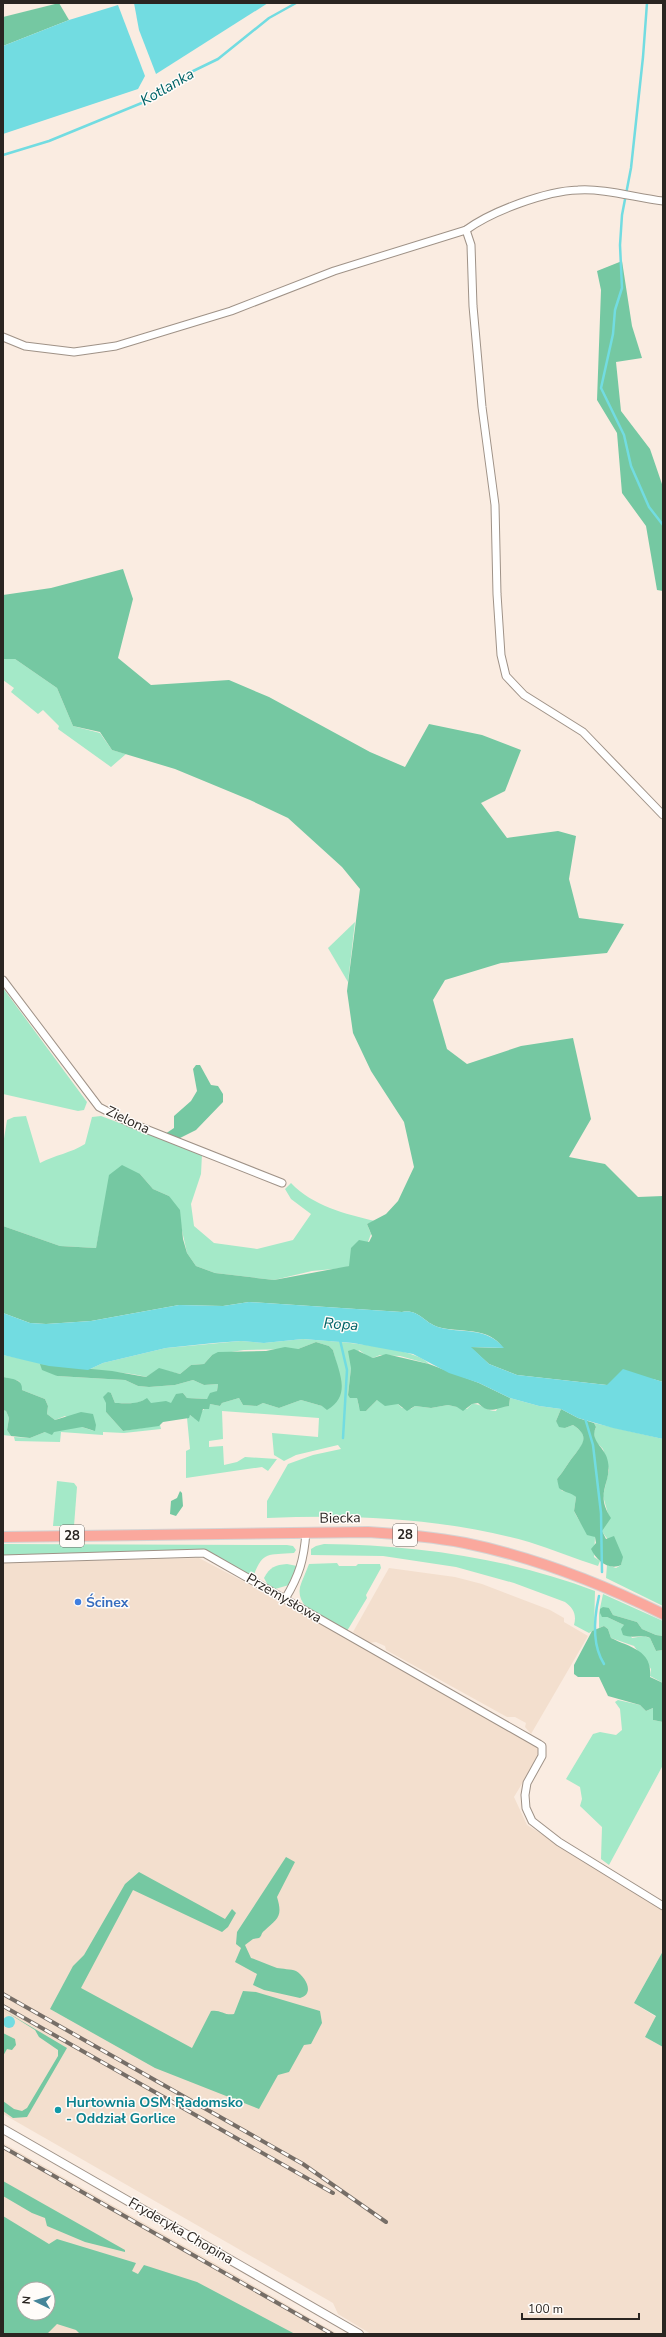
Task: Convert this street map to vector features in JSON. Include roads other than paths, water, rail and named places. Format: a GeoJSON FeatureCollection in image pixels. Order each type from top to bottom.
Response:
{"type":"FeatureCollection","features":[{"type":"Feature","properties":{"kind":"main road","name":"Biecka"},"geometry":{"type":"LineString","coordinates":[[3,1537],[306,1532],[368,1532],[412,1535],[471,1544],[554,1567],[625,1595],[663,1614]]}},
{"type":"Feature","properties":{"kind":"street"},"geometry":{"type":"LineString","coordinates":[[3,337],[25,346],[74,352],[116,346],[231,311],[340,269],[466,230],[478,221],[534,199],[578,190],[663,201]]}},
{"type":"Feature","properties":{"kind":"street"},"geometry":{"type":"LineString","coordinates":[[466,230],[471,251],[473,306],[482,407],[495,505],[497,601],[501,655],[506,676],[524,695],[583,732],[663,815]]}},
{"type":"Feature","properties":{"kind":"street","name":"Zielona"},"geometry":{"type":"LineString","coordinates":[[3,980],[99,1107],[128,1122],[282,1183]]}},
{"type":"Feature","properties":{"kind":"street"},"geometry":{"type":"LineString","coordinates":[[285,1599],[298,1578],[305,1552],[306,1532]]}},
{"type":"Feature","properties":{"kind":"street","name":"Przemysłowa"},"geometry":{"type":"LineString","coordinates":[[3,1560],[204,1553],[542,1746],[542,1756],[527,1783],[525,1795],[526,1808],[532,1821],[559,1842],[663,1906]]}},
{"type":"Feature","properties":{"kind":"street","name":"Fryderyka Chopina"},"geometry":{"type":"LineString","coordinates":[[3,2129],[360,2334]]}},
{"type":"Feature","properties":{"kind":"water"},"geometry":{"type":"Polygon","coordinates":[[[134,3],[268,3],[156,74],[139,30],[134,3]]]}},
{"type":"Feature","properties":{"kind":"water"},"geometry":{"type":"Polygon","coordinates":[[[118,5],[145,76],[138,89],[3,134],[3,46],[69,20],[118,5]]]}},
{"type":"Feature","properties":{"kind":"water","name":"Ropa"},"geometry":{"type":"Polygon","coordinates":[[[249,1302],[413,1312],[438,1327],[489,1336],[504,1348],[471,1347],[489,1364],[517,1375],[607,1385],[623,1369],[663,1382],[663,1439],[613,1428],[578,1418],[561,1409],[539,1406],[510,1398],[479,1383],[449,1373],[413,1354],[353,1343],[303,1339],[264,1343],[241,1341],[214,1343],[166,1348],[103,1363],[88,1370],[49,1366],[3,1355],[3,1313],[30,1323],[46,1324],[91,1321],[179,1305],[223,1306],[249,1302]]]}},
{"type":"Feature","properties":{"kind":"water"},"geometry":{"type":"Polygon","coordinates":[[[7,2016],[11,2016],[15,2022],[11,2028],[7,2028],[3,2024],[3,2020],[7,2016]]]}},
{"type":"Feature","properties":{"kind":"waterway","name":"Kotlanka"},"geometry":{"type":"LineString","coordinates":[[3,155],[49,141],[149,100],[187,74],[218,59],[269,18],[296,3]]}},
{"type":"Feature","properties":{"kind":"waterway"},"geometry":{"type":"LineString","coordinates":[[647,3],[643,57],[631,168],[622,215],[620,245],[622,288],[615,310],[613,334],[601,388],[624,435],[631,466],[649,507],[663,525]]}},
{"type":"Feature","properties":{"kind":"waterway","name":"Ropa"},"geometry":{"type":"LineString","coordinates":[[340,1340],[347,1370],[343,1438]]}},
{"type":"Feature","properties":{"kind":"waterway"},"geometry":{"type":"LineString","coordinates":[[585,1418],[593,1445],[601,1513],[602,1572]]}},
{"type":"Feature","properties":{"kind":"waterway"},"geometry":{"type":"LineString","coordinates":[[599,1596],[595,1631],[597,1648],[604,1664]]}},
{"type":"Feature","properties":{"kind":"railway"},"geometry":{"type":"LineString","coordinates":[[3,1994],[303,2164],[386,2222]]}},
{"type":"Feature","properties":{"kind":"railway"},"geometry":{"type":"LineString","coordinates":[[3,2006],[333,2193]]}},
{"type":"Feature","properties":{"kind":"railway"},"geometry":{"type":"LineString","coordinates":[[3,2147],[332,2334]]}},
{"type":"Feature","properties":{"kind":"place","name":"Ścinex"},"geometry":{"type":"Point","coordinates":[78,1602]}},
{"type":"Feature","properties":{"kind":"place","name":"Hurtownia OSM Radomsko - Oddział Gorlice"},"geometry":{"type":"Point","coordinates":[58,2110]}}]}
